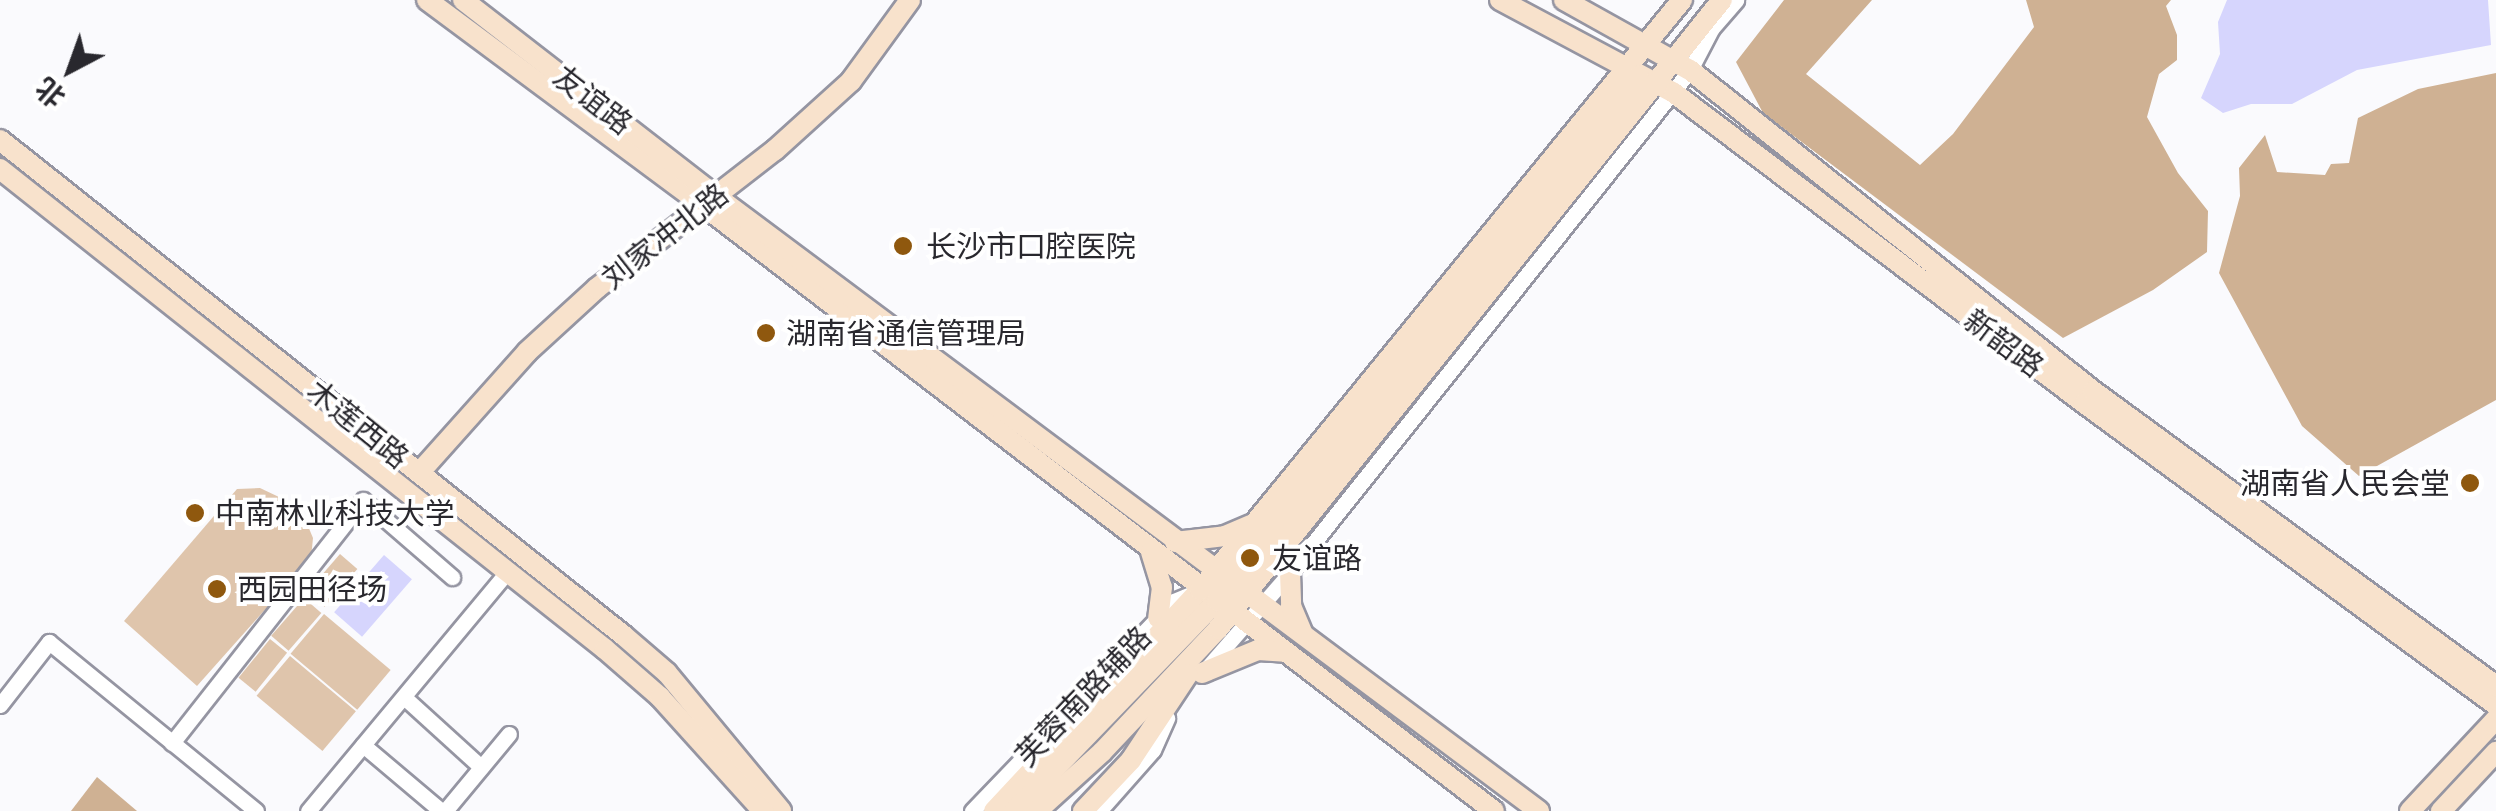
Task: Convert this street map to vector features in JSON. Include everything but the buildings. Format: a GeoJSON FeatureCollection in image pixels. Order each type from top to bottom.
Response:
{"type":"FeatureCollection","features":[{"type":"Feature","properties":{"kind":"main road","name":"友谊路"},"geometry":{"type":"LineString","coordinates":[[464,0],[1223,611],[1284,652],[1494,811]]}},
{"type":"Feature","properties":{"kind":"main road","name":"刘家冲北路"},"geometry":{"type":"LineString","coordinates":[[707,199],[843,74],[897,0]]}},
{"type":"Feature","properties":{"kind":"main road","name":"刘家冲北路"},"geometry":{"type":"LineString","coordinates":[[417,471],[527,352],[597,288],[851,80],[910,0]]}},
{"type":"Feature","properties":{"kind":"main road","name":"新韶路"},"geometry":{"type":"LineString","coordinates":[[1500,0],[1648,79],[2496,705]]}},
{"type":"Feature","properties":{"kind":"main road","name":"新韶路"},"geometry":{"type":"LineString","coordinates":[[1564,0],[1667,57],[2093,391],[2496,686]]}},
{"type":"Feature","properties":{"kind":"main road"},"geometry":{"type":"LineString","coordinates":[[1667,57],[1682,0]]}},
{"type":"Feature","properties":{"kind":"main road"},"geometry":{"type":"LineString","coordinates":[[1667,57],[1698,0]]}},
{"type":"Feature","properties":{"kind":"main road"},"geometry":{"type":"LineString","coordinates":[[1175,542],[1225,536],[1253,524],[1722,0]]}},
{"type":"Feature","properties":{"kind":"main road","name":"友谊路"},"geometry":{"type":"LineString","coordinates":[[433,2],[1539,811]]}},
{"type":"Feature","properties":{"kind":"main road"},"geometry":{"type":"LineString","coordinates":[[1145,742],[1238,588],[1648,79]]}},
{"type":"Feature","properties":{"kind":"main road","name":"木莲西路"},"geometry":{"type":"LineString","coordinates":[[0,140],[666,673],[782,811]]}},
{"type":"Feature","properties":{"kind":"main road","name":"木莲西路"},"geometry":{"type":"LineString","coordinates":[[0,169],[657,694],[762,811]]}},
{"type":"Feature","properties":{"kind":"main road"},"geometry":{"type":"LineString","coordinates":[[1238,588],[1253,524]]}},
{"type":"Feature","properties":{"kind":"main road"},"geometry":{"type":"LineString","coordinates":[[1151,552],[1162,587],[1158,618]]}},
{"type":"Feature","properties":{"kind":"main road"},"geometry":{"type":"LineString","coordinates":[[1290,572],[1291,606],[1304,636]]}},
{"type":"Feature","properties":{"kind":"main road"},"geometry":{"type":"LineString","coordinates":[[994,811],[1138,658],[1223,611]]}},
{"type":"Feature","properties":{"kind":"main road"},"geometry":{"type":"LineString","coordinates":[[1014,811],[1133,688],[1223,611]]}},
{"type":"Feature","properties":{"kind":"main road"},"geometry":{"type":"LineString","coordinates":[[1038,811],[1102,752],[1223,611]]}},
{"type":"Feature","properties":{"kind":"main road"},"geometry":{"type":"LineString","coordinates":[[1133,688],[1141,636]]}},
{"type":"Feature","properties":{"kind":"main road"},"geometry":{"type":"LineString","coordinates":[[1202,673],[1258,650],[1284,652]]}},
{"type":"Feature","properties":{"kind":"main road"},"geometry":{"type":"LineString","coordinates":[[1083,811],[1174,704]]}},
{"type":"Feature","properties":{"kind":"main road"},"geometry":{"type":"LineString","coordinates":[[2410,811],[2496,718]]}},
{"type":"Feature","properties":{"kind":"main road"},"geometry":{"type":"LineString","coordinates":[[2441,811],[2496,752]]}},
{"type":"Feature","properties":{"kind":"street"},"geometry":{"type":"LineString","coordinates":[[1099,811],[1153,750],[1174,704],[1202,673],[1223,611],[1238,588],[1290,572],[1648,79],[1667,57],[1712,28],[1736,0]]}},
{"type":"Feature","properties":{"kind":"street"},"geometry":{"type":"LineString","coordinates":[[172,743],[363,500],[452,577]]}},
{"type":"Feature","properties":{"kind":"street"},"geometry":{"type":"LineString","coordinates":[[308,811],[508,572]]}},
{"type":"Feature","properties":{"kind":"street","name":"芙蓉南路辅路"},"geometry":{"type":"LineString","coordinates":[[972,811],[1174,601],[1223,611]]}},
{"type":"Feature","properties":{"kind":"street"},"geometry":{"type":"LineString","coordinates":[[0,706],[49,642],[247,808]]}},
{"type":"Feature","properties":{"kind":"street"},"geometry":{"type":"LineString","coordinates":[[404,697],[481,768]]}},
{"type":"Feature","properties":{"kind":"street"},"geometry":{"type":"LineString","coordinates":[[363,746],[443,811],[509,734]]}},
{"type":"Feature","properties":{"kind":"shaded area"},"geometry":{"type":"Polygon","coordinates":[[[1784,0],[1872,0],[1806,74],[1920,165],[1953,134],[2034,27],[2026,0],[2171,0],[2166,6],[2177,35],[2177,60],[2159,74],[2147,117],[2178,173],[2208,211],[2207,252],[2153,290],[2063,338],[1763,113],[1736,62],[1784,0]]]}},
{"type":"Feature","properties":{"kind":"shaded area"},"geometry":{"type":"Polygon","coordinates":[[[2496,73],[2496,400],[2359,476],[2302,426],[2219,273],[2240,196],[2239,168],[2265,135],[2277,172],[2325,175],[2331,164],[2349,163],[2358,118],[2418,89],[2496,73]]]}},
{"type":"Feature","properties":{"kind":"shaded area","name":"西园田径场"},"geometry":{"type":"Polygon","coordinates":[[[260,488],[300,507],[313,538],[311,558],[197,686],[124,621],[237,489],[260,488]]]}},
{"type":"Feature","properties":{"kind":"shaded area"},"geometry":{"type":"Polygon","coordinates":[[[340,554],[357,569],[325,607],[307,592],[340,554]]]}},
{"type":"Feature","properties":{"kind":"shaded area"},"geometry":{"type":"Polygon","coordinates":[[[304,598],[321,613],[289,651],[271,636],[304,598]]]}},
{"type":"Feature","properties":{"kind":"shaded area"},"geometry":{"type":"Polygon","coordinates":[[[324,614],[391,670],[357,710],[291,654],[324,614]]]}},
{"type":"Feature","properties":{"kind":"shaded area"},"geometry":{"type":"Polygon","coordinates":[[[270,639],[287,653],[256,692],[239,678],[270,639]]]}},
{"type":"Feature","properties":{"kind":"shaded area"},"geometry":{"type":"Polygon","coordinates":[[[290,656],[356,711],[322,751],[257,696],[290,656]]]}},
{"type":"Feature","properties":{"kind":"shaded area"},"geometry":{"type":"Polygon","coordinates":[[[97,777],[137,811],[71,811],[97,777]]]}},
{"type":"Feature","properties":{"kind":"water"},"geometry":{"type":"Polygon","coordinates":[[[2227,0],[2488,0],[2491,45],[2357,70],[2292,104],[2251,104],[2223,113],[2201,98],[2220,54],[2218,22],[2227,0]]]}},
{"type":"Feature","properties":{"kind":"water"},"geometry":{"type":"Polygon","coordinates":[[[384,555],[412,579],[362,637],[334,612],[384,555]]]}},
{"type":"Feature","properties":{"kind":"place","name":"长沙市口腔医院"},"geometry":{"type":"Point","coordinates":[903,246]}},
{"type":"Feature","properties":{"kind":"place","name":"湖南省通信管理局"},"geometry":{"type":"Point","coordinates":[766,333]}},
{"type":"Feature","properties":{"kind":"place","name":"湖南省人民会堂"},"geometry":{"type":"Point","coordinates":[2470,483]}},
{"type":"Feature","properties":{"kind":"place","name":"中南林业科技大学"},"geometry":{"type":"Point","coordinates":[195,513]}},
{"type":"Feature","properties":{"kind":"place","name":"友谊路"},"geometry":{"type":"Point","coordinates":[1250,558]}},
{"type":"Feature","properties":{"kind":"place","name":"西园田径场"},"geometry":{"type":"Point","coordinates":[217,589]}}]}
